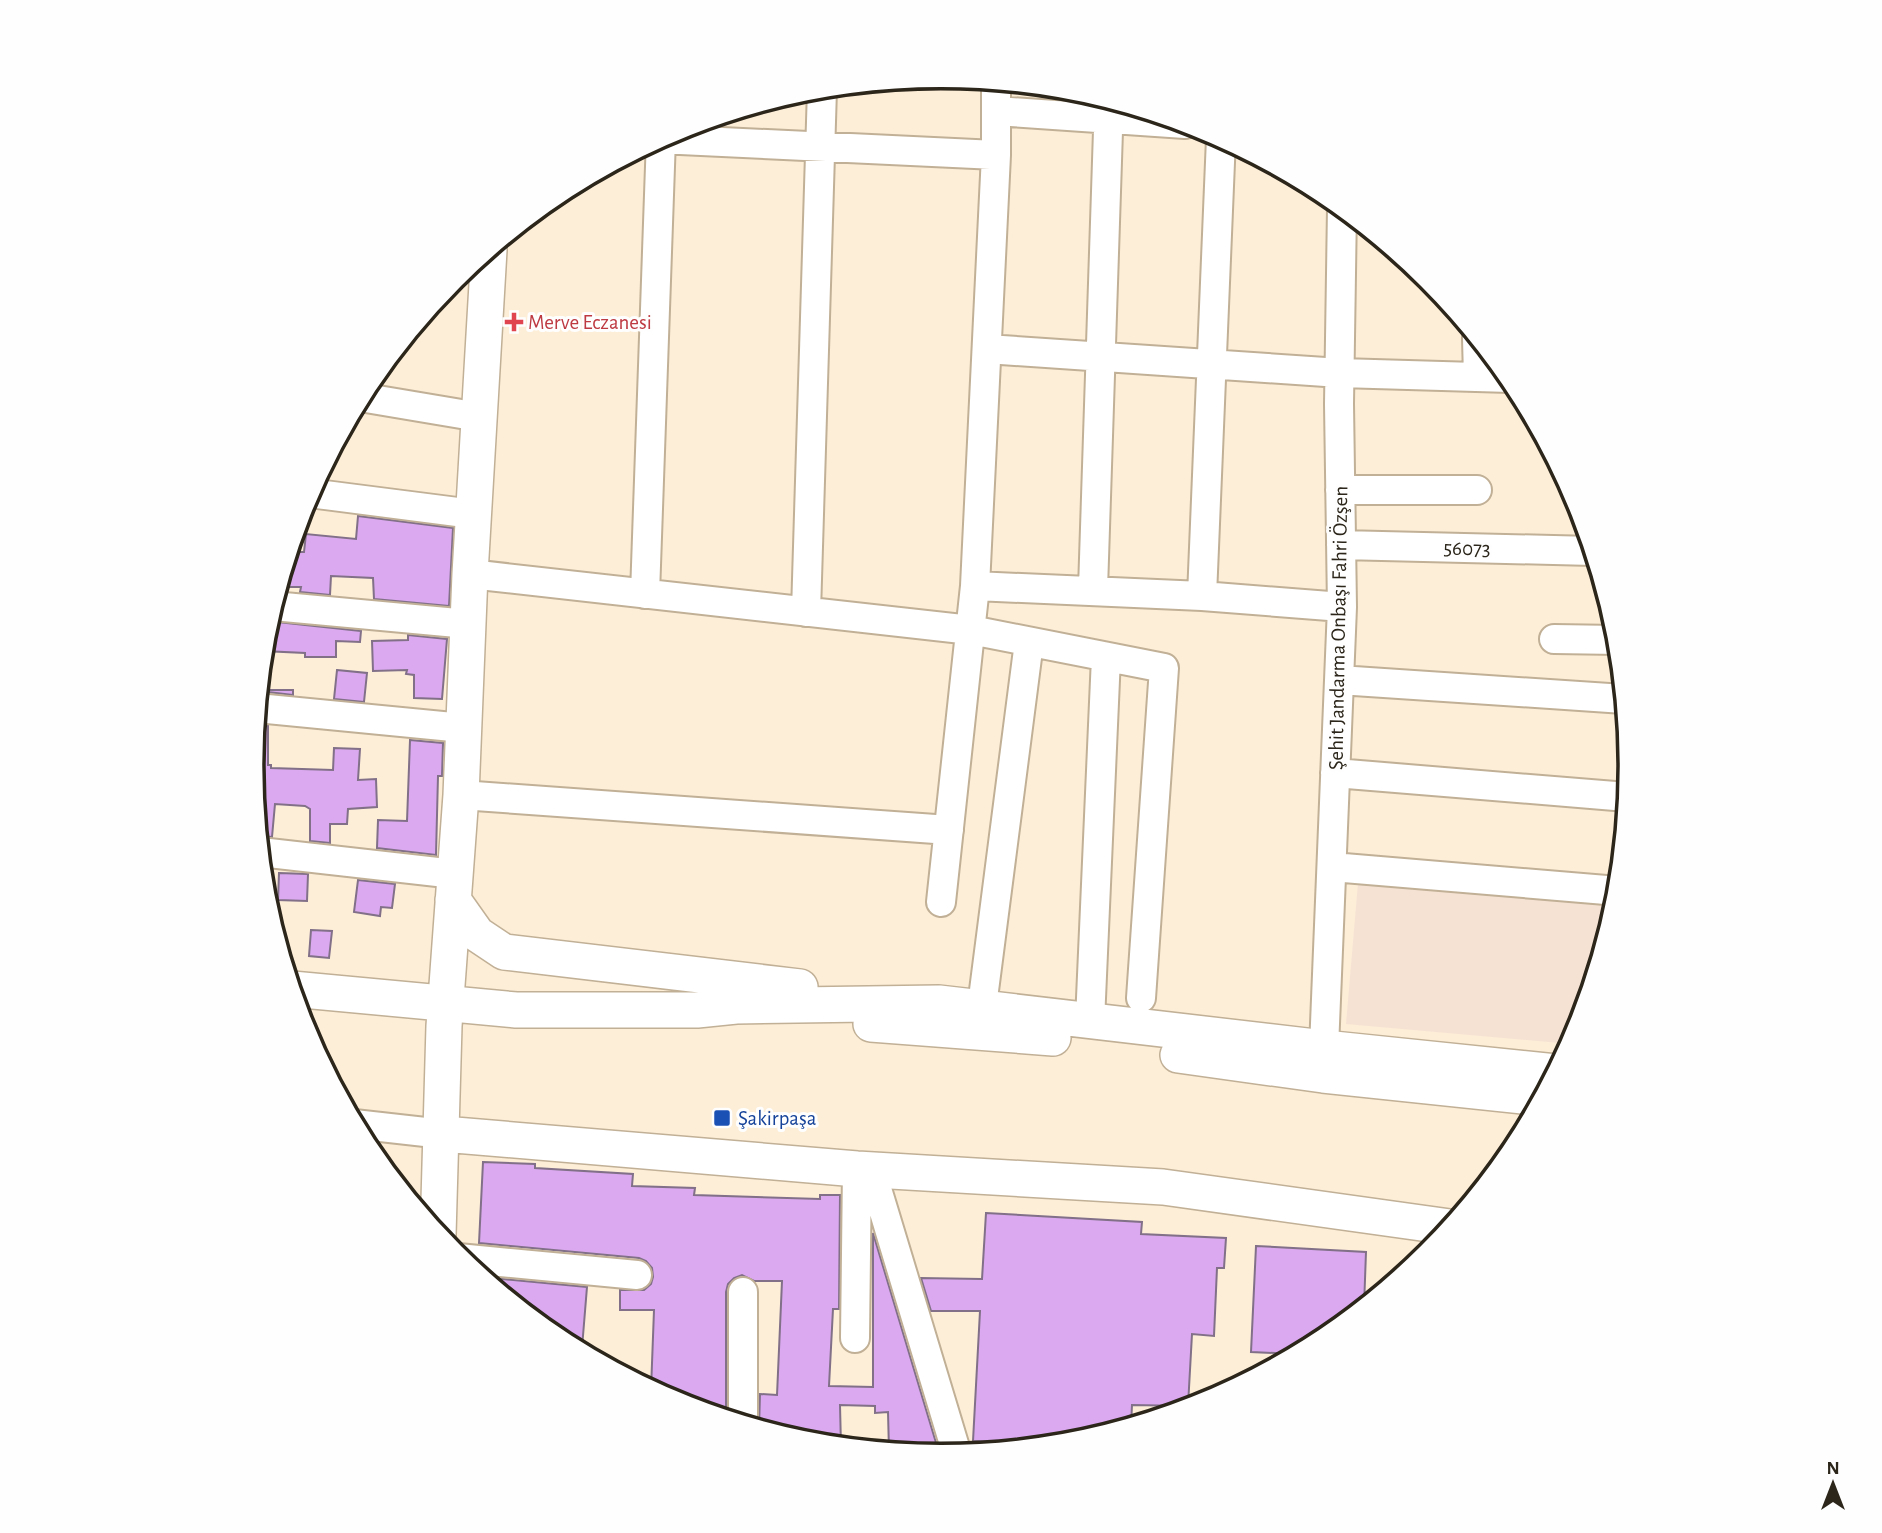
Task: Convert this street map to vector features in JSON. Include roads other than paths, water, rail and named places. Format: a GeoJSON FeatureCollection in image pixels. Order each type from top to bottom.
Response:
{"type":"FeatureCollection","features":[{"type":"Feature","properties":{"kind":"main road"},"geometry":{"type":"LineString","coordinates":[[439,1220],[445,1016],[461,795],[473,514],[488,263]]}},
{"type":"Feature","properties":{"kind":"main road"},"geometry":{"type":"LineString","coordinates":[[454,887],[477,934],[504,952],[1324,1048],[1545,1071]]}},
{"type":"Feature","properties":{"kind":"main road"},"geometry":{"type":"LineString","coordinates":[[302,991],[445,1016],[516,1010],[595,1011],[939,1003]]}},
{"type":"Feature","properties":{"kind":"main road"},"geometry":{"type":"LineString","coordinates":[[310,1011],[445,1016],[597,1030],[850,1023],[1054,1038],[1323,1075],[1532,1097]]}},
{"type":"Feature","properties":{"kind":"main road"},"geometry":{"type":"LineString","coordinates":[[443,1135],[864,1169],[1163,1187],[1438,1225]]}},
{"type":"Feature","properties":{"kind":"street"},"geometry":{"type":"LineString","coordinates":[[941,902],[975,586],[996,155],[996,92]]}},
{"type":"Feature","properties":{"kind":"street"},"geometry":{"type":"LineString","coordinates":[[806,612],[822,100]]}},
{"type":"Feature","properties":{"kind":"street"},"geometry":{"type":"LineString","coordinates":[[996,111],[1103,109]]}},
{"type":"Feature","properties":{"kind":"street"},"geometry":{"type":"LineString","coordinates":[[1093,590],[1108,110]]}},
{"type":"Feature","properties":{"kind":"street"},"geometry":{"type":"LineString","coordinates":[[684,140],[996,155]]}},
{"type":"Feature","properties":{"kind":"street"},"geometry":{"type":"LineString","coordinates":[[645,594],[661,150]]}},
{"type":"Feature","properties":{"kind":"street"},"geometry":{"type":"LineString","coordinates":[[1202,596],[1221,150]]}},
{"type":"Feature","properties":{"kind":"street","name":"Şehit Jandarma Onbaşı Fahri Özşen"},"geometry":{"type":"LineString","coordinates":[[1324,1048],[1342,607],[1342,221]]}},
{"type":"Feature","properties":{"kind":"street"},"geometry":{"type":"LineString","coordinates":[[986,349],[1340,373],[1495,378]]}},
{"type":"Feature","properties":{"kind":"street"},"geometry":{"type":"LineString","coordinates":[[1477,353],[1478,377]]}},
{"type":"Feature","properties":{"kind":"street"},"geometry":{"type":"LineString","coordinates":[[372,399],[479,417]]}},
{"type":"Feature","properties":{"kind":"street"},"geometry":{"type":"LineString","coordinates":[[1340,490],[1477,491]]}},
{"type":"Feature","properties":{"kind":"street"},"geometry":{"type":"LineString","coordinates":[[321,495],[473,514]]}},
{"type":"Feature","properties":{"kind":"street","name":"56073"},"geometry":{"type":"LineString","coordinates":[[1342,545],[1583,551]]}},
{"type":"Feature","properties":{"kind":"street"},"geometry":{"type":"LineString","coordinates":[[470,574],[971,630],[1164,668],[1140,998]]}},
{"type":"Feature","properties":{"kind":"street"},"geometry":{"type":"LineString","coordinates":[[975,586],[1202,596],[1342,607]]}},
{"type":"Feature","properties":{"kind":"street"},"geometry":{"type":"LineString","coordinates":[[283,607],[468,624]]}},
{"type":"Feature","properties":{"kind":"street"},"geometry":{"type":"LineString","coordinates":[[1554,639],[1606,640]]}},
{"type":"Feature","properties":{"kind":"street"},"geometry":{"type":"LineString","coordinates":[[982,1006],[1029,642]]}},
{"type":"Feature","properties":{"kind":"street"},"geometry":{"type":"LineString","coordinates":[[1090,1021],[1106,657]]}},
{"type":"Feature","properties":{"kind":"street"},"geometry":{"type":"LineString","coordinates":[[1339,680],[1614,698]]}},
{"type":"Feature","properties":{"kind":"street"},"geometry":{"type":"LineString","coordinates":[[266,709],[463,728]]}},
{"type":"Feature","properties":{"kind":"street"},"geometry":{"type":"LineString","coordinates":[[1335,773],[1617,796]]}},
{"type":"Feature","properties":{"kind":"street"},"geometry":{"type":"LineString","coordinates":[[461,795],[949,830]]}},
{"type":"Feature","properties":{"kind":"street"},"geometry":{"type":"LineString","coordinates":[[270,854],[454,887]]}},
{"type":"Feature","properties":{"kind":"street"},"geometry":{"type":"LineString","coordinates":[[1332,867],[1606,890]]}},
{"type":"Feature","properties":{"kind":"street"},"geometry":{"type":"LineString","coordinates":[[367,1126],[443,1135]]}},
{"type":"Feature","properties":{"kind":"street"},"geometry":{"type":"LineString","coordinates":[[855,1338],[864,1169]]}},
{"type":"Feature","properties":{"kind":"street"},"geometry":{"type":"LineString","coordinates":[[864,1169],[954,1443]]}},
{"type":"Feature","properties":{"kind":"street"},"geometry":{"type":"LineString","coordinates":[[477,1260],[637,1275]]}},
{"type":"Feature","properties":{"kind":"street"},"geometry":{"type":"LineString","coordinates":[[743,1292],[743,1414]]}},
{"type":"Feature","properties":{"kind":"place","name":"Merve Eczanesi"},"geometry":{"type":"Point","coordinates":[514,322]}},
{"type":"Feature","properties":{"kind":"place","name":"Şakirpaşa"},"geometry":{"type":"Point","coordinates":[722,1118]}}]}
